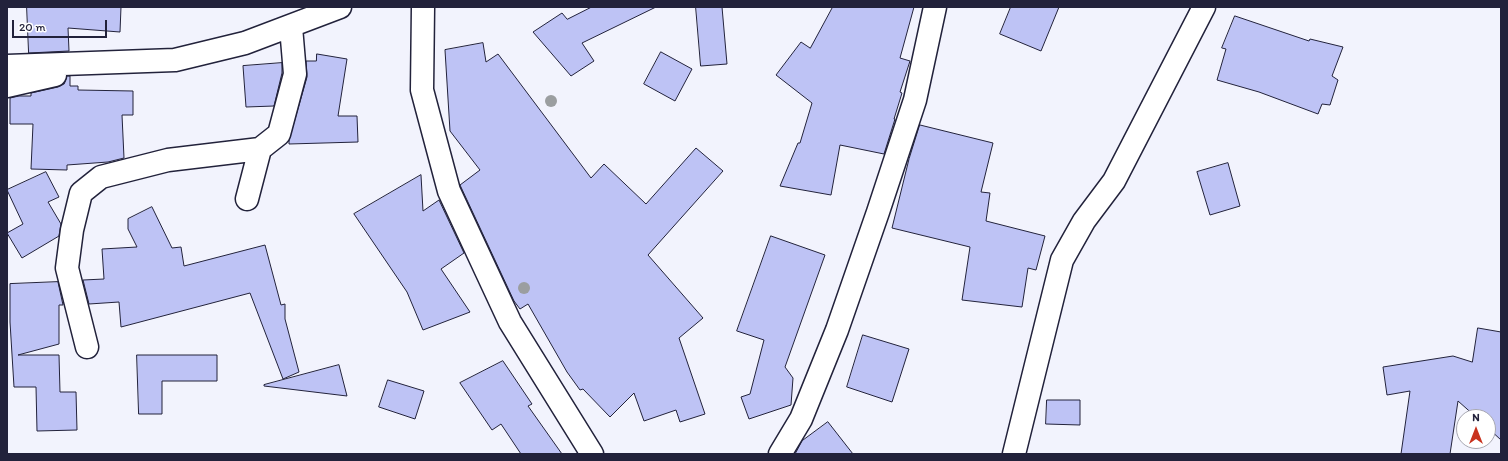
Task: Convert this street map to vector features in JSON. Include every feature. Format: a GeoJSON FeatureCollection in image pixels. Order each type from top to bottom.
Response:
{"type":"FeatureCollection","features":[{"type":"Feature","properties":{"kind":"street"},"geometry":{"type":"LineString","coordinates":[[7,66],[104,64],[174,60],[245,43],[291,27],[340,7]]}},
{"type":"Feature","properties":{"kind":"street"},"geometry":{"type":"LineString","coordinates":[[423,7],[422,90],[449,191],[510,322],[592,454]]}},
{"type":"Feature","properties":{"kind":"street"},"geometry":{"type":"LineString","coordinates":[[780,454],[800,419],[837,330],[878,212],[915,100],[935,7]]}},
{"type":"Feature","properties":{"kind":"street"},"geometry":{"type":"LineString","coordinates":[[1014,454],[1062,260],[1084,221],[1114,181],[1204,7]]}},
{"type":"Feature","properties":{"kind":"street"},"geometry":{"type":"LineString","coordinates":[[87,348],[67,268],[72,230],[81,193],[101,177],[168,160],[260,149],[279,134],[295,74],[291,27]]}},
{"type":"Feature","properties":{"kind":"street"},"geometry":{"type":"LineString","coordinates":[[7,86],[104,64]]}},
{"type":"Feature","properties":{"kind":"street"},"geometry":{"type":"LineString","coordinates":[[247,199],[260,149]]}},
{"type":"Feature","properties":{"kind":"building"},"geometry":{"type":"Polygon","coordinates":[[[27,7],[121,7],[120,32],[68,28],[69,51],[29,53],[27,7]]]}},
{"type":"Feature","properties":{"kind":"building"},"geometry":{"type":"Polygon","coordinates":[[[592,7],[656,7],[582,43],[594,61],[571,76],[533,32],[562,13],[567,19],[592,7]]]}},
{"type":"Feature","properties":{"kind":"building"},"geometry":{"type":"Polygon","coordinates":[[[696,7],[722,7],[727,64],[701,66],[696,7]]]}},
{"type":"Feature","properties":{"kind":"building"},"geometry":{"type":"Polygon","coordinates":[[[833,7],[914,7],[900,58],[910,61],[900,92],[902,93],[884,154],[840,145],[831,195],[780,186],[798,143],[800,143],[812,103],[776,75],[801,42],[810,48],[833,7]]]}},
{"type":"Feature","properties":{"kind":"building"},"geometry":{"type":"Polygon","coordinates":[[[1011,7],[1059,7],[1041,51],[1000,34],[1011,7]]]}},
{"type":"Feature","properties":{"kind":"building"},"geometry":{"type":"Polygon","coordinates":[[[1235,16],[1309,41],[1310,39],[1343,47],[1332,76],[1338,80],[1330,105],[1322,104],[1318,114],[1259,92],[1217,80],[1226,49],[1222,48],[1235,16]]]}},
{"type":"Feature","properties":{"kind":"building"},"geometry":{"type":"Polygon","coordinates":[[[483,43],[486,62],[498,54],[591,178],[604,164],[646,204],[696,148],[723,171],[648,255],[703,318],[679,338],[705,414],[680,422],[676,410],[644,421],[634,393],[610,417],[583,389],[580,390],[567,372],[528,304],[520,309],[514,301],[460,185],[480,170],[450,131],[445,50],[483,43]]]}},
{"type":"Feature","properties":{"kind":"building"},"geometry":{"type":"Polygon","coordinates":[[[661,52],[692,69],[675,101],[644,84],[661,52]]]}},
{"type":"Feature","properties":{"kind":"building"},"geometry":{"type":"Polygon","coordinates":[[[317,54],[347,59],[338,116],[357,116],[358,142],[289,144],[307,77],[306,61],[316,61],[317,54]]]}},
{"type":"Feature","properties":{"kind":"building"},"geometry":{"type":"Polygon","coordinates":[[[282,63],[282,73],[274,106],[246,107],[243,66],[282,63]]]}},
{"type":"Feature","properties":{"kind":"building"},"geometry":{"type":"Polygon","coordinates":[[[67,76],[70,76],[70,86],[78,86],[78,90],[133,91],[133,115],[122,115],[124,158],[108,162],[67,165],[67,170],[31,169],[33,124],[10,124],[10,98],[31,96],[31,93],[58,87],[64,84],[67,76]]]}},
{"type":"Feature","properties":{"kind":"building"},"geometry":{"type":"Polygon","coordinates":[[[920,125],[993,143],[981,192],[990,193],[986,221],[1045,236],[1036,270],[1028,268],[1022,307],[962,300],[970,247],[892,228],[909,159],[920,125]]]}},
{"type":"Feature","properties":{"kind":"building"},"geometry":{"type":"Polygon","coordinates":[[[1228,163],[1240,206],[1210,215],[1197,172],[1228,163]]]}},
{"type":"Feature","properties":{"kind":"building"},"geometry":{"type":"Polygon","coordinates":[[[46,172],[59,197],[48,202],[61,224],[59,236],[22,258],[7,233],[23,224],[7,190],[46,172]]]}},
{"type":"Feature","properties":{"kind":"building"},"geometry":{"type":"Polygon","coordinates":[[[421,175],[423,211],[439,200],[464,253],[441,269],[470,312],[423,330],[407,292],[354,214],[421,175]]]}},
{"type":"Feature","properties":{"kind":"building"},"geometry":{"type":"Polygon","coordinates":[[[152,207],[172,248],[181,247],[184,266],[265,245],[281,305],[285,304],[285,319],[299,372],[283,379],[250,293],[121,327],[119,302],[89,304],[83,280],[104,279],[102,249],[137,247],[128,229],[128,219],[152,207]]]}},
{"type":"Feature","properties":{"kind":"building"},"geometry":{"type":"Polygon","coordinates":[[[771,236],[825,255],[785,367],[793,378],[791,405],[749,419],[741,397],[750,394],[764,340],[737,331],[771,236]]]}},
{"type":"Feature","properties":{"kind":"building"},"geometry":{"type":"Polygon","coordinates":[[[58,282],[63,305],[59,305],[59,344],[18,355],[59,355],[60,392],[76,392],[77,430],[37,431],[36,387],[14,387],[10,322],[10,284],[58,282]]]}},
{"type":"Feature","properties":{"kind":"building"},"geometry":{"type":"Polygon","coordinates":[[[1478,328],[1501,332],[1501,440],[1496,435],[1496,409],[1467,409],[1458,401],[1450,454],[1401,454],[1410,391],[1387,395],[1383,367],[1453,356],[1472,362],[1478,328]]]}},
{"type":"Feature","properties":{"kind":"building"},"geometry":{"type":"Polygon","coordinates":[[[863,335],[909,349],[892,402],[847,387],[863,335]]]}},
{"type":"Feature","properties":{"kind":"building"},"geometry":{"type":"Polygon","coordinates":[[[137,355],[217,355],[217,381],[162,381],[162,414],[139,414],[137,355]]]}},
{"type":"Feature","properties":{"kind":"building"},"geometry":{"type":"Polygon","coordinates":[[[503,361],[532,404],[528,406],[562,454],[521,454],[501,424],[492,430],[460,383],[503,361]]]}},
{"type":"Feature","properties":{"kind":"building"},"geometry":{"type":"Polygon","coordinates":[[[339,365],[347,396],[264,386],[264,385],[339,365]]]}},
{"type":"Feature","properties":{"kind":"building"},"geometry":{"type":"Polygon","coordinates":[[[388,380],[424,391],[415,419],[379,407],[388,380]]]}},
{"type":"Feature","properties":{"kind":"building"},"geometry":{"type":"Polygon","coordinates":[[[1047,400],[1080,400],[1080,425],[1046,424],[1047,400]]]}},
{"type":"Feature","properties":{"kind":"building"},"geometry":{"type":"Polygon","coordinates":[[[828,422],[853,454],[795,454],[802,441],[828,422]]]}}]}
